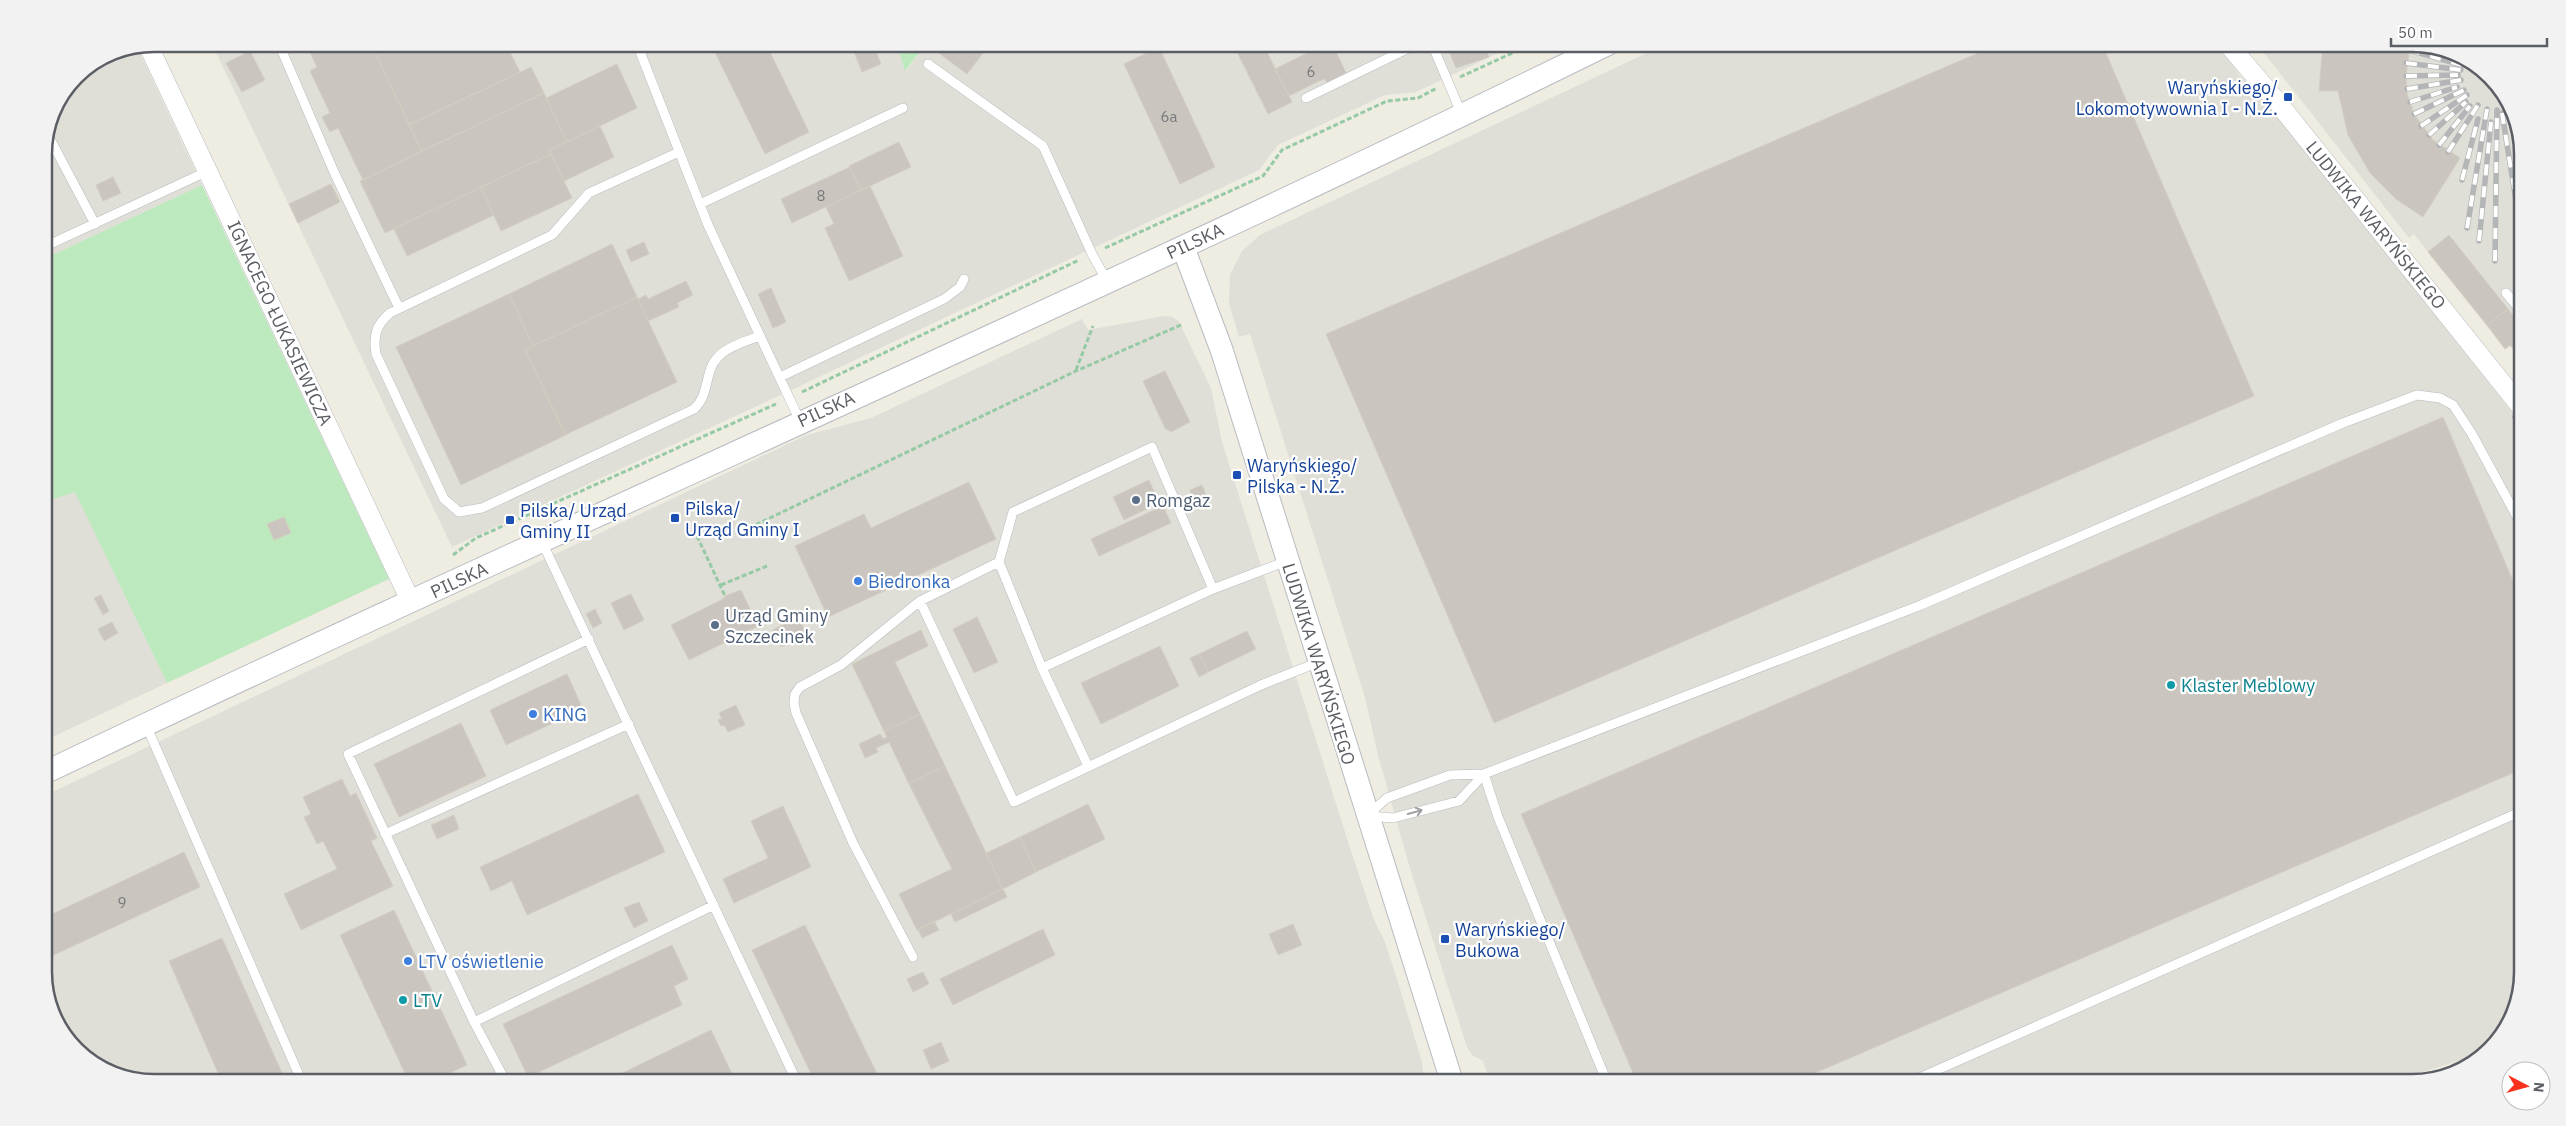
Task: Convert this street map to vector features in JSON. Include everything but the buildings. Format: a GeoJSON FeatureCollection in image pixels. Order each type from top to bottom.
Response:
{"type":"FeatureCollection","features":[{"type":"Feature","properties":{"kind":"street","name":"PILSKA"},"geometry":{"type":"LineString","coordinates":[[53,769],[800,421],[1183,246],[1591,52]]}},
{"type":"Feature","properties":{"kind":"street","name":"LUDWIKA WARYŃSKIEGO"},"geometry":{"type":"LineString","coordinates":[[2235,52],[2279,104],[2513,397]]}},
{"type":"Feature","properties":{"kind":"street","name":"IGNACEGO ŁUKASIEWICZA"},"geometry":{"type":"LineString","coordinates":[[152,53],[411,602]]}},
{"type":"Feature","properties":{"kind":"street","name":"LUDWIKA WARYŃSKIEGO"},"geometry":{"type":"LineString","coordinates":[[1183,246],[1222,351],[1449,1074]]}},
{"type":"Feature","properties":{"kind":"lane"},"geometry":{"type":"LineString","coordinates":[[1306,98],[1391,52]]}},
{"type":"Feature","properties":{"kind":"lane"},"geometry":{"type":"LineString","coordinates":[[1436,52],[1462,115]]}},
{"type":"Feature","properties":{"kind":"lane"},"geometry":{"type":"LineString","coordinates":[[283,53],[334,172],[399,308]]}},
{"type":"Feature","properties":{"kind":"lane"},"geometry":{"type":"LineString","coordinates":[[640,53],[700,204],[800,421]]}},
{"type":"Feature","properties":{"kind":"lane"},"geometry":{"type":"LineString","coordinates":[[928,64],[1043,146],[1092,254],[1107,281]]}},
{"type":"Feature","properties":{"kind":"lane"},"geometry":{"type":"LineString","coordinates":[[700,204],[903,108]]}},
{"type":"Feature","properties":{"kind":"lane"},"geometry":{"type":"LineString","coordinates":[[53,143],[95,224]]}},
{"type":"Feature","properties":{"kind":"lane"},"geometry":{"type":"LineString","coordinates":[[679,152],[589,193],[552,235],[399,308],[381,321],[375,333],[376,354],[444,499],[459,512],[482,508],[694,409],[704,397],[716,358],[723,352],[760,336]]}},
{"type":"Feature","properties":{"kind":"lane"},"geometry":{"type":"LineString","coordinates":[[53,243],[208,171]]}},
{"type":"Feature","properties":{"kind":"lane"},"geometry":{"type":"LineString","coordinates":[[780,377],[944,299],[960,287],[964,279]]}},
{"type":"Feature","properties":{"kind":"lane"},"geometry":{"type":"LineString","coordinates":[[2506,293],[2513,302]]}},
{"type":"Feature","properties":{"kind":"lane"},"geometry":{"type":"LineString","coordinates":[[1367,816],[1387,798],[1450,776],[1484,774],[1921,605],[2343,423],[2417,395],[2440,398],[2453,405],[2472,434],[2513,510]]}},
{"type":"Feature","properties":{"kind":"lane"},"geometry":{"type":"LineString","coordinates":[[1088,766],[1042,668],[999,562],[1013,512],[1152,447],[1213,589]]}},
{"type":"Feature","properties":{"kind":"lane"},"geometry":{"type":"LineString","coordinates":[[542,542],[792,1074]]}},
{"type":"Feature","properties":{"kind":"lane"},"geometry":{"type":"LineString","coordinates":[[1042,668],[1213,589],[1287,561]]}},
{"type":"Feature","properties":{"kind":"lane"},"geometry":{"type":"LineString","coordinates":[[913,957],[853,843],[794,703],[795,694],[800,687],[841,665],[920,601],[999,562]]}},
{"type":"Feature","properties":{"kind":"lane"},"geometry":{"type":"LineString","coordinates":[[920,601],[1014,802],[1261,685],[1319,662]]}},
{"type":"Feature","properties":{"kind":"lane"},"geometry":{"type":"LineString","coordinates":[[502,1074],[474,1022],[348,754],[589,639]]}},
{"type":"Feature","properties":{"kind":"lane"},"geometry":{"type":"LineString","coordinates":[[384,834],[629,724]]}},
{"type":"Feature","properties":{"kind":"lane"},"geometry":{"type":"LineString","coordinates":[[146,725],[299,1074]]}},
{"type":"Feature","properties":{"kind":"lane"},"geometry":{"type":"LineString","coordinates":[[1367,816],[1393,818],[1459,801],[1484,774]]}},
{"type":"Feature","properties":{"kind":"lane"},"geometry":{"type":"LineString","coordinates":[[1484,774],[1498,818],[1604,1074]]}},
{"type":"Feature","properties":{"kind":"lane"},"geometry":{"type":"LineString","coordinates":[[1928,1074],[2514,815]]}},
{"type":"Feature","properties":{"kind":"lane"},"geometry":{"type":"LineString","coordinates":[[474,1022],[714,905]]}},
{"type":"Feature","properties":{"kind":"path"},"geometry":{"type":"LineString","coordinates":[[453,555],[476,538],[790,398],[1092,254],[1262,176],[1282,150],[1387,101],[1418,98],[1448,82],[1513,52]]}},
{"type":"Feature","properties":{"kind":"path"},"geometry":{"type":"LineString","coordinates":[[749,528],[1076,371],[1183,324]]}},
{"type":"Feature","properties":{"kind":"path"},"geometry":{"type":"LineString","coordinates":[[1076,371],[1094,326]]}},
{"type":"Feature","properties":{"kind":"path"},"geometry":{"type":"LineString","coordinates":[[697,536],[726,596]]}},
{"type":"Feature","properties":{"kind":"path"},"geometry":{"type":"LineString","coordinates":[[721,585],[767,566]]}},
{"type":"Feature","properties":{"kind":"shaded area"},"geometry":{"type":"Polygon","coordinates":[[[1499,52],[1416,92],[1385,95],[1278,145],[1259,170],[452,547],[216,53],[900,53],[906,71],[920,53],[1499,52]]]}},
{"type":"Feature","properties":{"kind":"shaded area"},"geometry":{"type":"Polygon","coordinates":[[[1648,52],[2223,52],[2238,73],[2279,118],[2513,414],[2514,971],[2512,991],[2500,1022],[2479,1048],[2462,1060],[2419,1073],[2411,1074],[1487,1074],[1483,1061],[1472,1055],[1467,1047],[1409,865],[1378,755],[1365,697],[1250,334],[1239,337],[1229,303],[1230,275],[1242,251],[1260,235],[1648,52]]]}},
{"type":"Feature","properties":{"kind":"shaded area"},"geometry":{"type":"Polygon","coordinates":[[[2263,52],[2411,52],[2431,54],[2462,66],[2484,82],[2492,92],[2506,116],[2512,135],[2513,349],[2511,346],[2505,349],[2414,234],[2409,238],[2263,52]]]}},
{"type":"Feature","properties":{"kind":"shaded area"},"geometry":{"type":"Polygon","coordinates":[[[140,54],[202,185],[53,255],[53,141],[56,128],[63,109],[78,87],[87,78],[109,63],[140,54]]]}},
{"type":"Feature","properties":{"kind":"shaded area"},"geometry":{"type":"Polygon","coordinates":[[[1165,316],[1173,317],[1179,322],[1211,388],[1222,442],[1350,848],[1374,920],[1385,942],[1397,979],[1422,1062],[1422,1074],[155,1074],[135,1072],[116,1066],[92,1052],[74,1034],[63,1017],[54,991],[53,792],[807,435],[871,418],[1082,319],[1088,330],[1165,316]]]}},
{"type":"Feature","properties":{"kind":"shaded area"},"geometry":{"type":"Polygon","coordinates":[[[75,491],[167,683],[53,737],[53,499],[75,491]]]}},
{"type":"Feature","properties":{"kind":"green space"},"geometry":{"type":"Polygon","coordinates":[[[900,53],[919,53],[905,71],[900,53]]]}},
{"type":"Feature","properties":{"kind":"green space"},"geometry":{"type":"Polygon","coordinates":[[[202,185],[389,579],[167,683],[75,492],[53,499],[53,255],[202,185]]]}},
{"type":"Feature","properties":{"kind":"railway"},"geometry":{"type":"LineString","coordinates":[[2420,53],[2457,64]]}},
{"type":"Feature","properties":{"kind":"railway"},"geometry":{"type":"LineString","coordinates":[[2406,63],[2461,70]]}},
{"type":"Feature","properties":{"kind":"railway"},"geometry":{"type":"LineString","coordinates":[[2406,76],[2458,75]]}},
{"type":"Feature","properties":{"kind":"railway"},"geometry":{"type":"LineString","coordinates":[[2407,89],[2461,80]]}},
{"type":"Feature","properties":{"kind":"railway"},"geometry":{"type":"LineString","coordinates":[[2410,102],[2457,87]]}},
{"type":"Feature","properties":{"kind":"railway"},"geometry":{"type":"LineString","coordinates":[[2414,114],[2464,90]]}},
{"type":"Feature","properties":{"kind":"railway"},"geometry":{"type":"LineString","coordinates":[[2421,126],[2467,95]]}},
{"type":"Feature","properties":{"kind":"railway"},"geometry":{"type":"LineString","coordinates":[[2429,135],[2466,102]]}},
{"type":"Feature","properties":{"kind":"railway"},"geometry":{"type":"LineString","coordinates":[[2448,152],[2478,105]]}},
{"type":"Feature","properties":{"kind":"railway"},"geometry":{"type":"LineString","coordinates":[[2439,145],[2470,106]]}},
{"type":"Feature","properties":{"kind":"railway"},"geometry":{"type":"LineString","coordinates":[[2467,228],[2487,109]]}},
{"type":"Feature","properties":{"kind":"railway"},"geometry":{"type":"LineString","coordinates":[[2495,261],[2497,110]]}},
{"type":"Feature","properties":{"kind":"railway"},"geometry":{"type":"LineString","coordinates":[[2502,113],[2513,182]]}},
{"type":"Feature","properties":{"kind":"railway"},"geometry":{"type":"LineString","coordinates":[[2462,180],[2478,119]]}},
{"type":"Feature","properties":{"kind":"railway"},"geometry":{"type":"LineString","coordinates":[[2479,241],[2491,122]]}},
{"type":"Feature","properties":{"kind":"place","name":"Waryńskiego/ Lokomotywownia I - N.Ż."},"geometry":{"type":"Point","coordinates":[2288,97]}},
{"type":"Feature","properties":{"kind":"place","name":"Waryńskiego/ Pilska - N.Ż."},"geometry":{"type":"Point","coordinates":[1237,475]}},
{"type":"Feature","properties":{"kind":"place","name":"Romgaz"},"geometry":{"type":"Point","coordinates":[1136,500]}},
{"type":"Feature","properties":{"kind":"place","name":"Pilska/ Urząd Gminy I"},"geometry":{"type":"Point","coordinates":[675,518]}},
{"type":"Feature","properties":{"kind":"place","name":"Pilska/ Urząd Gminy II"},"geometry":{"type":"Point","coordinates":[510,520]}},
{"type":"Feature","properties":{"kind":"place","name":"Biedronka"},"geometry":{"type":"Point","coordinates":[858,581]}},
{"type":"Feature","properties":{"kind":"place","name":"Urząd Gminy Szczecinek"},"geometry":{"type":"Point","coordinates":[715,625]}},
{"type":"Feature","properties":{"kind":"place","name":"Klaster Meblowy"},"geometry":{"type":"Point","coordinates":[2171,685]}},
{"type":"Feature","properties":{"kind":"place","name":"KING"},"geometry":{"type":"Point","coordinates":[533,714]}},
{"type":"Feature","properties":{"kind":"place","name":"Waryńskiego/ Bukowa"},"geometry":{"type":"Point","coordinates":[1445,939]}},
{"type":"Feature","properties":{"kind":"place","name":"LTV oświetlenie"},"geometry":{"type":"Point","coordinates":[408,961]}},
{"type":"Feature","properties":{"kind":"place","name":"LTV"},"geometry":{"type":"Point","coordinates":[403,1000]}}]}
